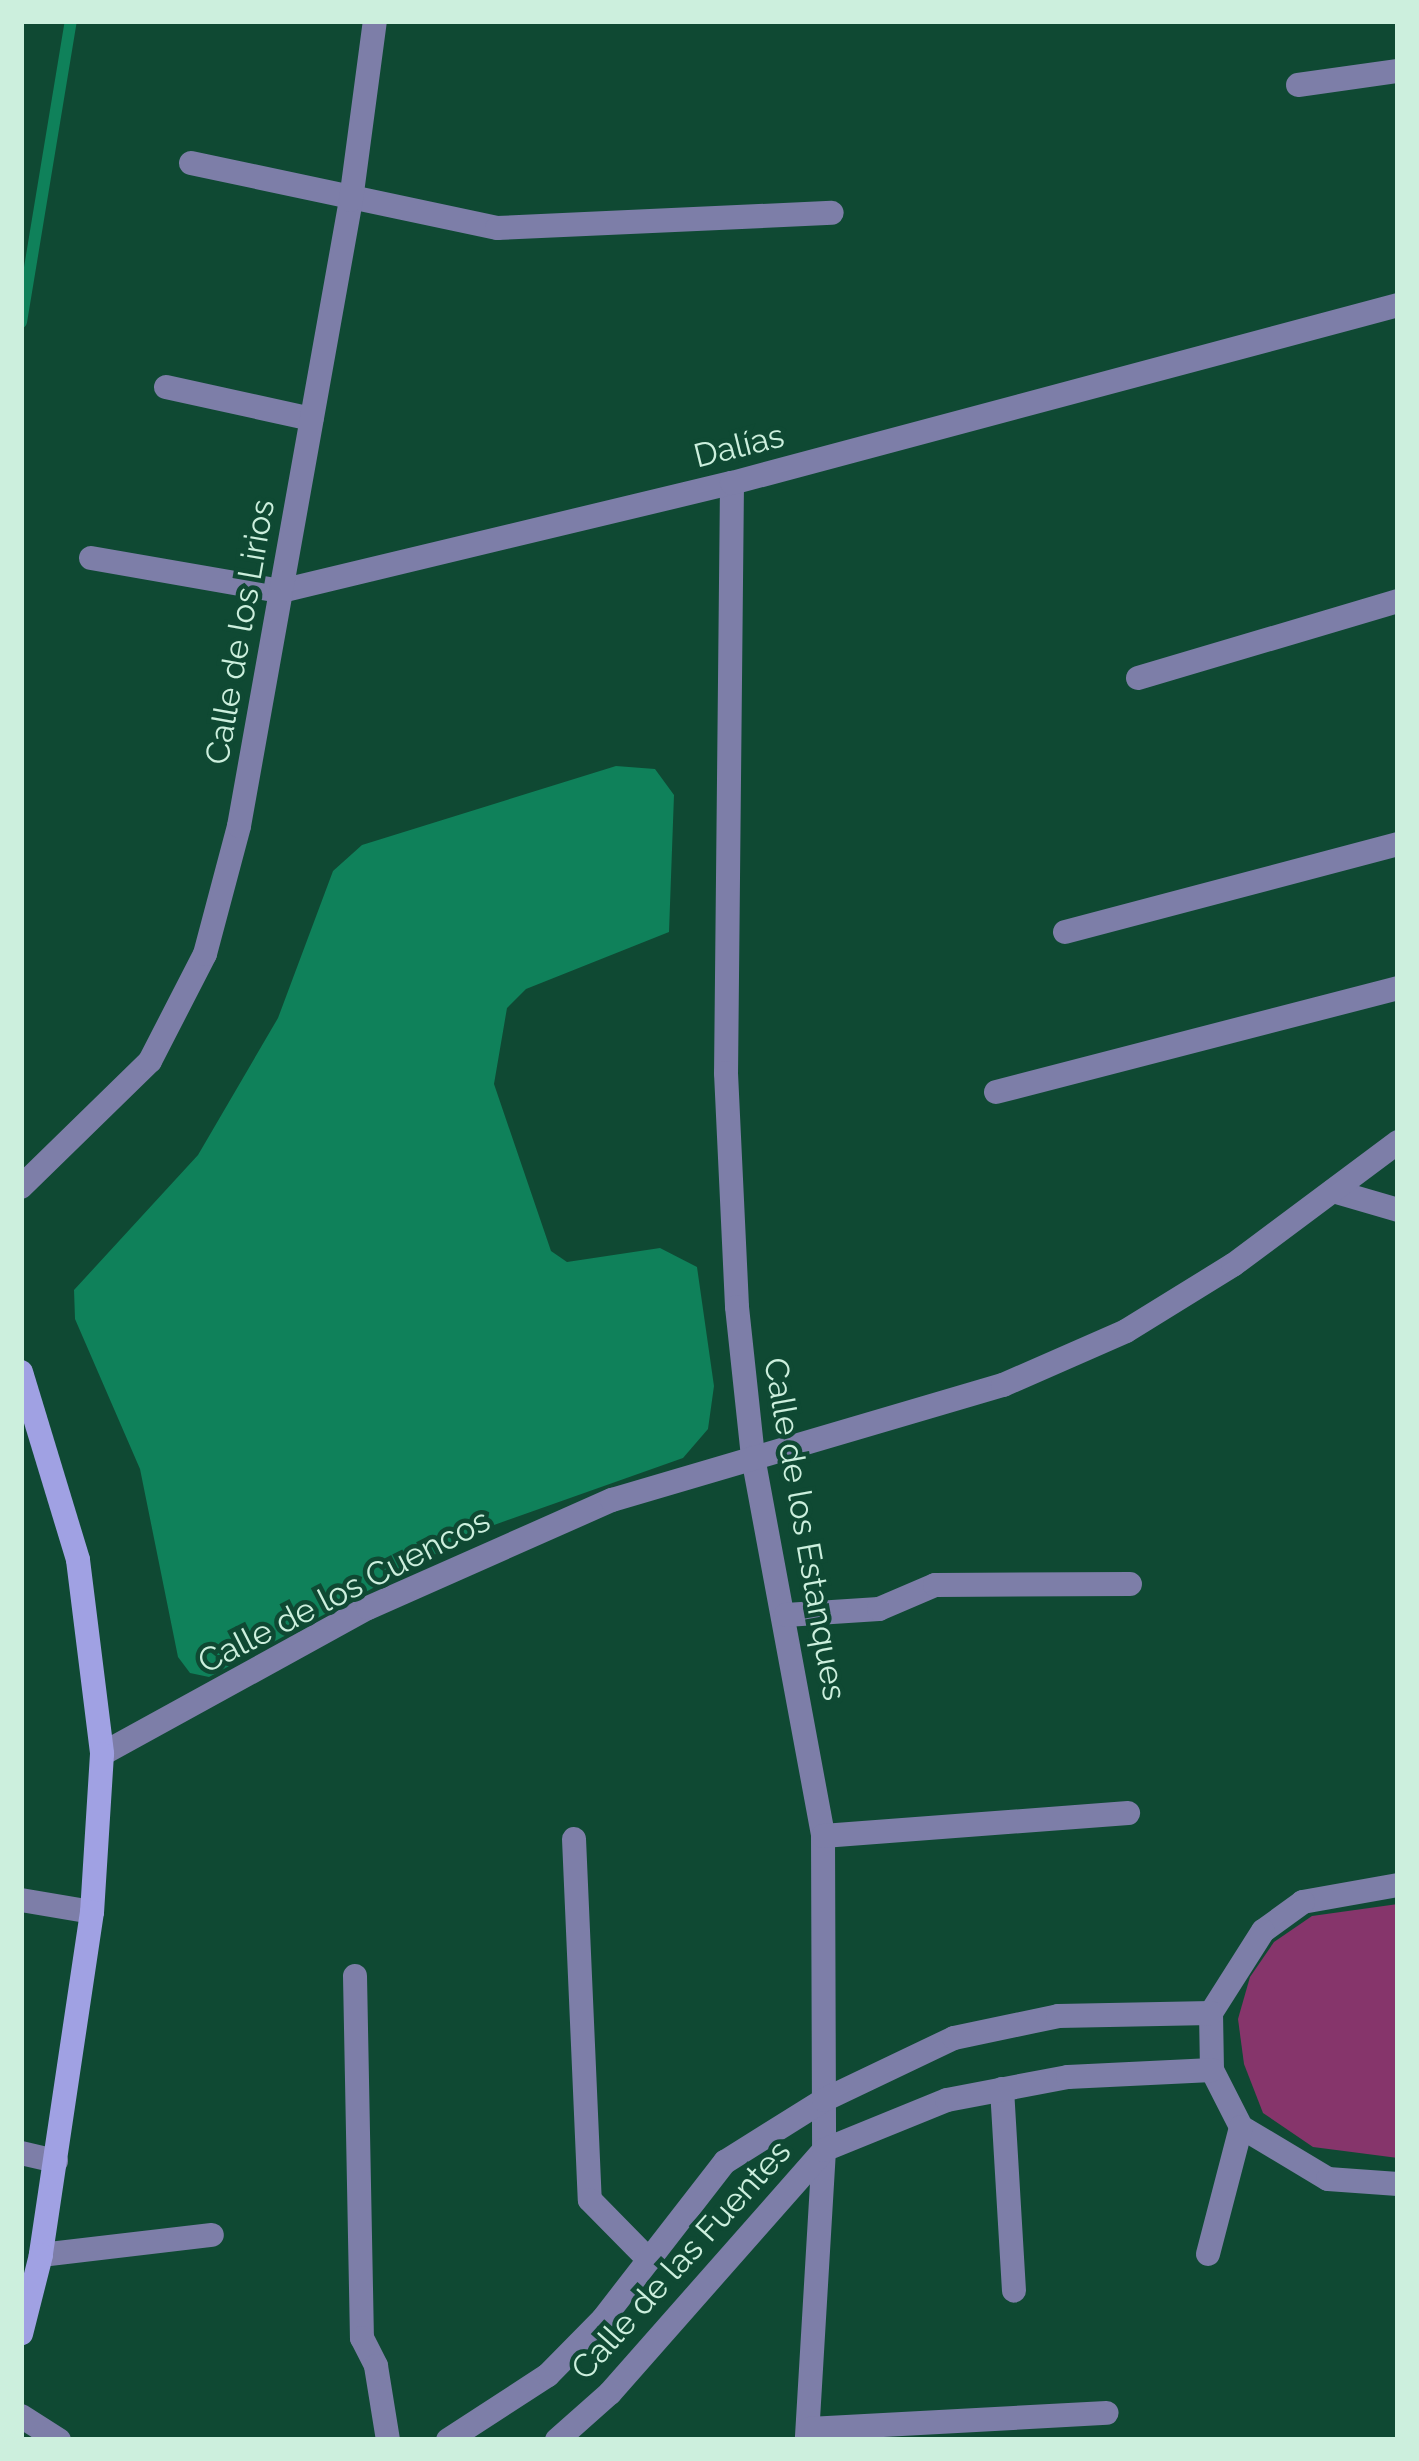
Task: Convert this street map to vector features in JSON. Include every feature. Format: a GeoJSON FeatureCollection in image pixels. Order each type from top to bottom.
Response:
{"type":"FeatureCollection","features":[{"type":"Feature","properties":{"kind":"street","name":"Calle de los Lirios"},"geometry":{"type":"LineString","coordinates":[[21,1187],[150,1061],[206,954],[239,826],[351,200],[375,21]]}},
{"type":"Feature","properties":{"kind":"street"},"geometry":{"type":"LineString","coordinates":[[1298,85],[1398,71]]}},
{"type":"Feature","properties":{"kind":"street"},"geometry":{"type":"LineString","coordinates":[[191,163],[497,228],[832,213]]}},
{"type":"Feature","properties":{"kind":"street","name":"Dalías"},"geometry":{"type":"LineString","coordinates":[[91,557],[281,591],[732,483],[1398,305]]}},
{"type":"Feature","properties":{"kind":"street"},"geometry":{"type":"LineString","coordinates":[[166,387],[312,419]]}},
{"type":"Feature","properties":{"kind":"street","name":"Calle de los Estanques"},"geometry":{"type":"LineString","coordinates":[[732,483],[726,1072],[753,1457],[823,1836],[824,2150],[808,2435]]}},
{"type":"Feature","properties":{"kind":"street"},"geometry":{"type":"LineString","coordinates":[[1138,677],[1398,601]]}},
{"type":"Feature","properties":{"kind":"street"},"geometry":{"type":"LineString","coordinates":[[1065,932],[1398,844]]}},
{"type":"Feature","properties":{"kind":"street"},"geometry":{"type":"LineString","coordinates":[[996,1092],[1398,988]]}},
{"type":"Feature","properties":{"kind":"street","name":"Calle de los Cuencos"},"geometry":{"type":"LineString","coordinates":[[102,1754],[482,1554],[612,1500],[1004,1385],[1126,1330],[1398,1142]]}},
{"type":"Feature","properties":{"kind":"street"},"geometry":{"type":"LineString","coordinates":[[1333,1191],[1398,1210]]}},
{"type":"Feature","properties":{"kind":"street"},"geometry":{"type":"LineString","coordinates":[[21,1372],[78,1560],[102,1754],[92,1912],[41,2255],[21,2334]]}},
{"type":"Feature","properties":{"kind":"street"},"geometry":{"type":"LineString","coordinates":[[786,1616],[879,1610],[935,1585],[1130,1584]]}},
{"type":"Feature","properties":{"kind":"street"},"geometry":{"type":"LineString","coordinates":[[823,1836],[1128,1813]]}},
{"type":"Feature","properties":{"kind":"street"},"geometry":{"type":"LineString","coordinates":[[574,1839],[590,2200],[649,2260]]}},
{"type":"Feature","properties":{"kind":"street"},"geometry":{"type":"LineString","coordinates":[[1398,1885],[1303,1902],[1263,1931],[1211,2013],[1212,2070],[1241,2127],[1328,2179],[1398,2184]]}},
{"type":"Feature","properties":{"kind":"street"},"geometry":{"type":"LineString","coordinates":[[21,1900],[92,1912]]}},
{"type":"Feature","properties":{"kind":"street"},"geometry":{"type":"LineString","coordinates":[[355,1976],[362,2338],[376,2366],[388,2440]]}},
{"type":"Feature","properties":{"kind":"street","name":"Calle de las Fuentes"},"geometry":{"type":"LineString","coordinates":[[448,2440],[548,2375],[649,2260],[725,2162],[824,2100],[954,2038],[1058,2016],[1211,2013]]}},
{"type":"Feature","properties":{"kind":"street","name":"Calle de las Fuentes"},"geometry":{"type":"LineString","coordinates":[[557,2440],[610,2393],[824,2150],[946,2100],[1068,2077],[1212,2070]]}},
{"type":"Feature","properties":{"kind":"street"},"geometry":{"type":"LineString","coordinates":[[1002,2090],[1014,2291]]}},
{"type":"Feature","properties":{"kind":"street"},"geometry":{"type":"LineString","coordinates":[[1208,2254],[1241,2127]]}},
{"type":"Feature","properties":{"kind":"street"},"geometry":{"type":"LineString","coordinates":[[21,2153],[56,2161]]}},
{"type":"Feature","properties":{"kind":"street"},"geometry":{"type":"LineString","coordinates":[[41,2255],[212,2235]]}},
{"type":"Feature","properties":{"kind":"street"},"geometry":{"type":"LineString","coordinates":[[808,2435],[1107,2413]]}},
{"type":"Feature","properties":{"kind":"street"},"geometry":{"type":"LineString","coordinates":[[21,2416],[59,2440]]}},
{"type":"Feature","properties":{"kind":"shaded area"},"geometry":{"type":"Polygon","coordinates":[[[616,766],[655,769],[674,795],[669,932],[526,989],[507,1008],[494,1084],[551,1251],[567,1262],[660,1248],[697,1267],[714,1386],[708,1429],[683,1458],[480,1530],[209,1677],[190,1673],[178,1657],[140,1469],[75,1319],[74,1290],[198,1155],[278,1018],[333,871],[362,845],[616,766]]]}},
{"type":"Feature","properties":{"kind":"shaded area"},"geometry":{"type":"Polygon","coordinates":[[[1398,1904],[1398,2158],[1313,2147],[1263,2113],[1244,2064],[1238,2019],[1250,1977],[1274,1942],[1312,1916],[1398,1904]]]}},
{"type":"Feature","properties":{"kind":"waterway"},"geometry":{"type":"LineString","coordinates":[[21,322],[71,21]]}}]}
